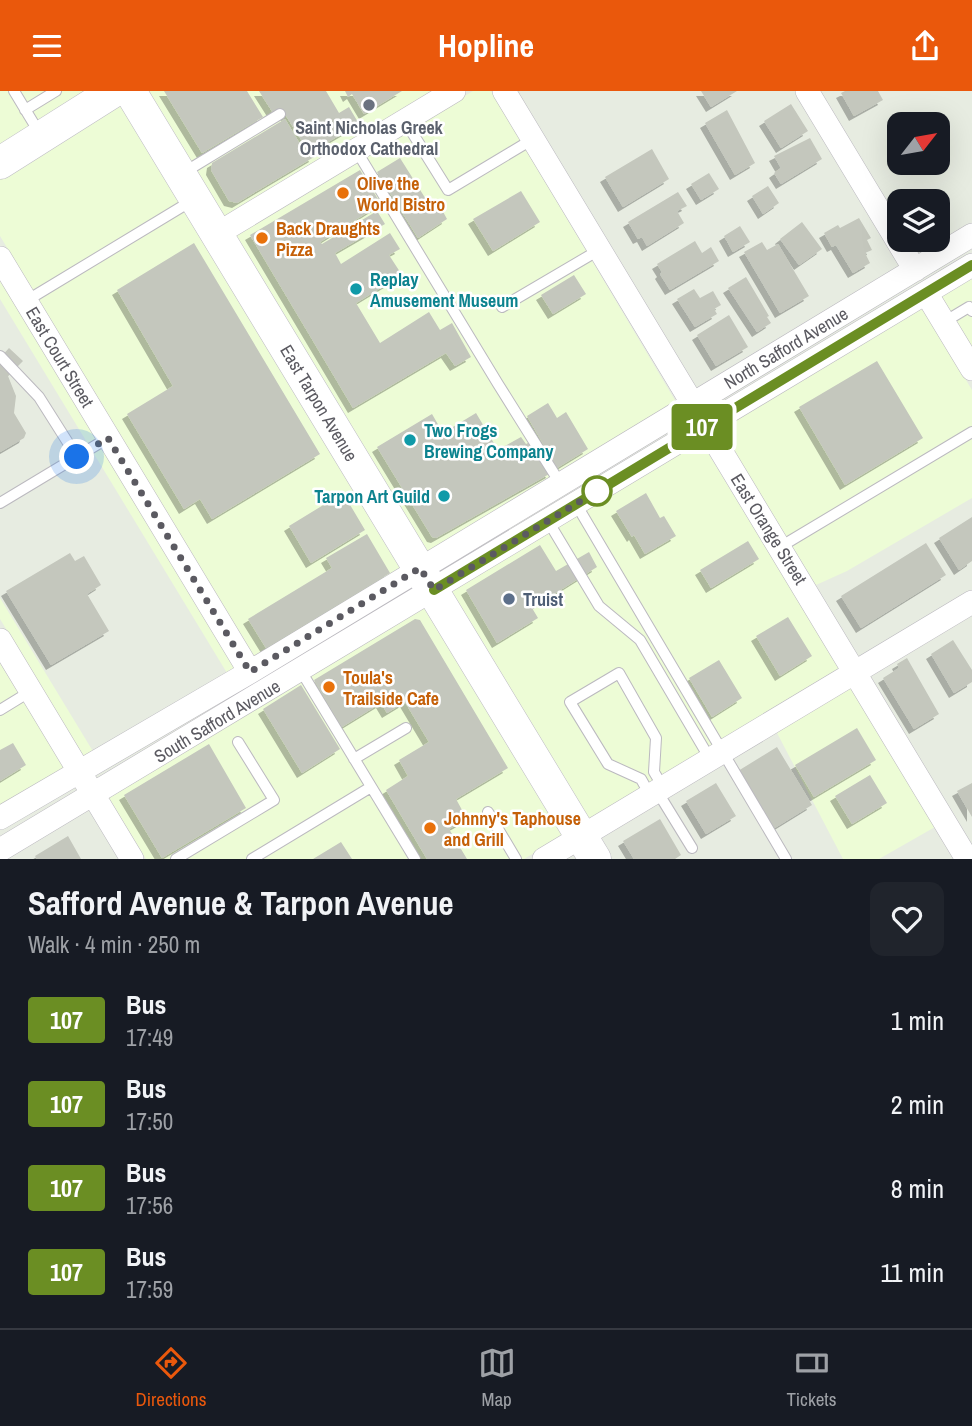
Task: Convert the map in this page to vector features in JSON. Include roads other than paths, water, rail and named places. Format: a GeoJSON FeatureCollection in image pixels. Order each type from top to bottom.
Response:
{"type":"FeatureCollection","features":[{"type":"Feature","properties":{"kind":"main road"},"geometry":{"type":"LineString","coordinates":[[0,163],[114,91]]}},
{"type":"Feature","properties":{"kind":"main road","name":"East Tarpon Avenue"},"geometry":{"type":"LineString","coordinates":[[130,91],[588,848]]}},
{"type":"Feature","properties":{"kind":"street"},"geometry":{"type":"LineString","coordinates":[[217,234],[454,91]]}},
{"type":"Feature","properties":{"kind":"street","name":"East Orange Street"},"geometry":{"type":"LineString","coordinates":[[504,91],[967,859]]}},
{"type":"Feature","properties":{"kind":"street"},"geometry":{"type":"LineString","coordinates":[[807,91],[915,270]]}},
{"type":"Feature","properties":{"kind":"street","name":"North Safford Avenue"},"geometry":{"type":"LineString","coordinates":[[427,579],[560,483],[972,235]]}},
{"type":"Feature","properties":{"kind":"street","name":"East Court Street"},"geometry":{"type":"LineString","coordinates":[[1,263],[250,672]]}},
{"type":"Feature","properties":{"kind":"street","name":"North Safford Avenue"},"geometry":{"type":"LineString","coordinates":[[427,579],[548,521],[972,265]]}},
{"type":"Feature","properties":{"kind":"street"},"geometry":{"type":"LineString","coordinates":[[926,293],[972,369]]}},
{"type":"Feature","properties":{"kind":"street","name":"South Safford Avenue"},"geometry":{"type":"LineString","coordinates":[[0,851],[100,805],[301,671],[427,579]]}},
{"type":"Feature","properties":{"kind":"street","name":"South Safford Avenue"},"geometry":{"type":"LineString","coordinates":[[0,818],[250,672],[427,579]]}},
{"type":"Feature","properties":{"kind":"street"},"geometry":{"type":"LineString","coordinates":[[544,859],[588,848],[657,791],[972,602]]}},
{"type":"Feature","properties":{"kind":"street"},"geometry":{"type":"LineString","coordinates":[[0,641],[132,859]]}},
{"type":"Feature","properties":{"kind":"lane"},"geometry":{"type":"LineString","coordinates":[[14,91],[42,137]]}},
{"type":"Feature","properties":{"kind":"lane"},"geometry":{"type":"LineString","coordinates":[[26,110],[56,91]]}},
{"type":"Feature","properties":{"kind":"lane"},"geometry":{"type":"LineString","coordinates":[[26,301],[188,187],[280,114]]}},
{"type":"Feature","properties":{"kind":"lane"},"geometry":{"type":"LineString","coordinates":[[405,121],[448,190],[533,139]]}},
{"type":"Feature","properties":{"kind":"lane"},"geometry":{"type":"LineString","coordinates":[[356,150],[560,483]]}},
{"type":"Feature","properties":{"kind":"lane"},"geometry":{"type":"LineString","coordinates":[[502,307],[600,250]]}},
{"type":"Feature","properties":{"kind":"lane"},"geometry":{"type":"LineString","coordinates":[[944,322],[971,308]]}},
{"type":"Feature","properties":{"kind":"lane"},"geometry":{"type":"LineString","coordinates":[[0,356],[39,397],[77,457]]}},
{"type":"Feature","properties":{"kind":"lane"},"geometry":{"type":"LineString","coordinates":[[780,547],[972,432]]}},
{"type":"Feature","properties":{"kind":"lane"},"geometry":{"type":"LineString","coordinates":[[0,503],[108,438]]}},
{"type":"Feature","properties":{"kind":"lane"},"geometry":{"type":"LineString","coordinates":[[576,504],[716,755]]}},
{"type":"Feature","properties":{"kind":"lane"},"geometry":{"type":"LineString","coordinates":[[548,521],[599,606],[640,640],[786,859]]}},
{"type":"Feature","properties":{"kind":"lane"},"geometry":{"type":"LineString","coordinates":[[301,671],[415,859]]}},
{"type":"Feature","properties":{"kind":"lane"},"geometry":{"type":"LineString","coordinates":[[657,791],[654,772],[656,738],[619,673],[570,702],[608,764],[641,779],[657,791],[692,848]]}},
{"type":"Feature","properties":{"kind":"lane"},"geometry":{"type":"LineString","coordinates":[[0,710],[31,691]]}},
{"type":"Feature","properties":{"kind":"lane"},"geometry":{"type":"LineString","coordinates":[[354,759],[406,728]]}},
{"type":"Feature","properties":{"kind":"lane"},"geometry":{"type":"LineString","coordinates":[[176,859],[274,800],[237,742]]}},
{"type":"Feature","properties":{"kind":"lane"},"geometry":{"type":"LineString","coordinates":[[252,859],[371,787]]}},
{"type":"Feature","properties":{"kind":"lane"},"geometry":{"type":"LineString","coordinates":[[488,812],[516,859]]}},
{"type":"Feature","properties":{"kind":"place","name":"Saint Nicholas Greek Orthodox Cathedral"},"geometry":{"type":"Point","coordinates":[369,105]}},
{"type":"Feature","properties":{"kind":"place","name":"Olive the World Bistro"},"geometry":{"type":"Point","coordinates":[343,193]}},
{"type":"Feature","properties":{"kind":"place","name":"Back Draughts Pizza"},"geometry":{"type":"Point","coordinates":[262,238]}},
{"type":"Feature","properties":{"kind":"place","name":"Replay Amusement Museum"},"geometry":{"type":"Point","coordinates":[356,289]}},
{"type":"Feature","properties":{"kind":"place","name":"Two Frogs Brewing Company"},"geometry":{"type":"Point","coordinates":[410,440]}},
{"type":"Feature","properties":{"kind":"place","name":"Tarpon Art Guild"},"geometry":{"type":"Point","coordinates":[444,496]}},
{"type":"Feature","properties":{"kind":"place","name":"Truist"},"geometry":{"type":"Point","coordinates":[509,599]}},
{"type":"Feature","properties":{"kind":"place","name":"Toula's Trailside Cafe"},"geometry":{"type":"Point","coordinates":[329,687]}},
{"type":"Feature","properties":{"kind":"place","name":"Johnny's Taphouse and Grill"},"geometry":{"type":"Point","coordinates":[430,828]}}]}
